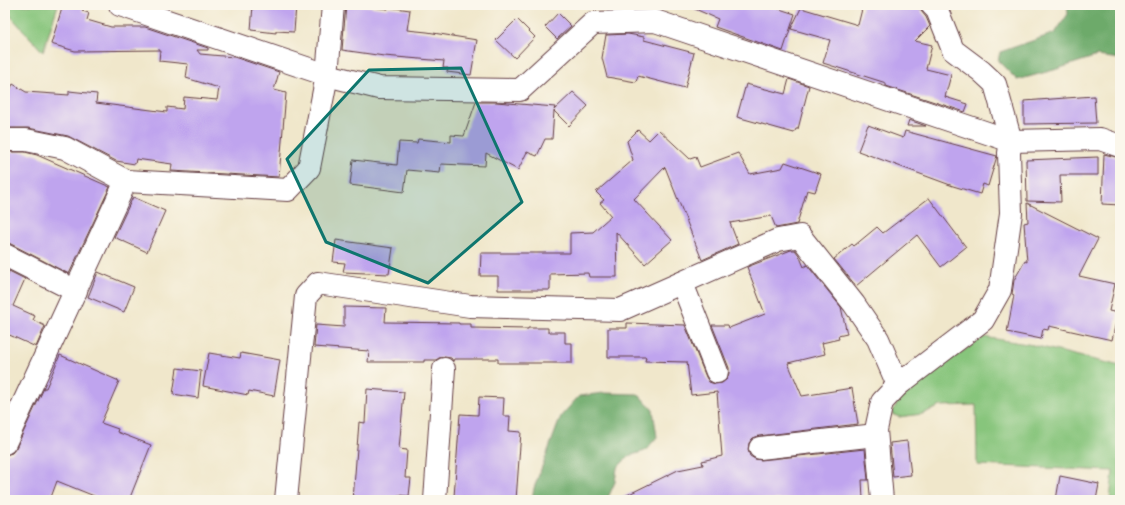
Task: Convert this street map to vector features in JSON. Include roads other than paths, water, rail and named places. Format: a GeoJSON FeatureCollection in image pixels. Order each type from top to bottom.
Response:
{"type":"FeatureCollection","features":[{"type":"Feature","properties":{"kind":"street"},"geometry":{"type":"LineString","coordinates":[[120,5],[327,76],[379,88],[520,90],[593,23],[655,21],[1011,141],[1100,139],[1120,146]]}},
{"type":"Feature","properties":{"kind":"street"},"geometry":{"type":"LineString","coordinates":[[5,140],[26,140],[64,148],[126,181],[288,190],[309,168],[327,76],[333,5]]}},
{"type":"Feature","properties":{"kind":"street"},"geometry":{"type":"LineString","coordinates":[[882,500],[876,430],[882,402],[898,385],[983,320],[1000,290],[1011,213],[1009,153],[1011,141],[995,84],[981,71],[953,50],[937,10],[932,5]]}},
{"type":"Feature","properties":{"kind":"street"},"geometry":{"type":"LineString","coordinates":[[5,443],[126,181]]}},
{"type":"Feature","properties":{"kind":"street"},"geometry":{"type":"LineString","coordinates":[[286,500],[306,296],[318,283],[470,306],[620,310],[778,240],[800,236],[854,304],[878,339],[898,385]]}},
{"type":"Feature","properties":{"kind":"street"},"geometry":{"type":"LineString","coordinates":[[5,255],[76,291]]}},
{"type":"Feature","properties":{"kind":"street"},"geometry":{"type":"LineString","coordinates":[[682,283],[717,372]]}},
{"type":"Feature","properties":{"kind":"street"},"geometry":{"type":"LineString","coordinates":[[435,500],[444,368]]}},
{"type":"Feature","properties":{"kind":"street"},"geometry":{"type":"LineString","coordinates":[[760,448],[876,435]]}}]}
